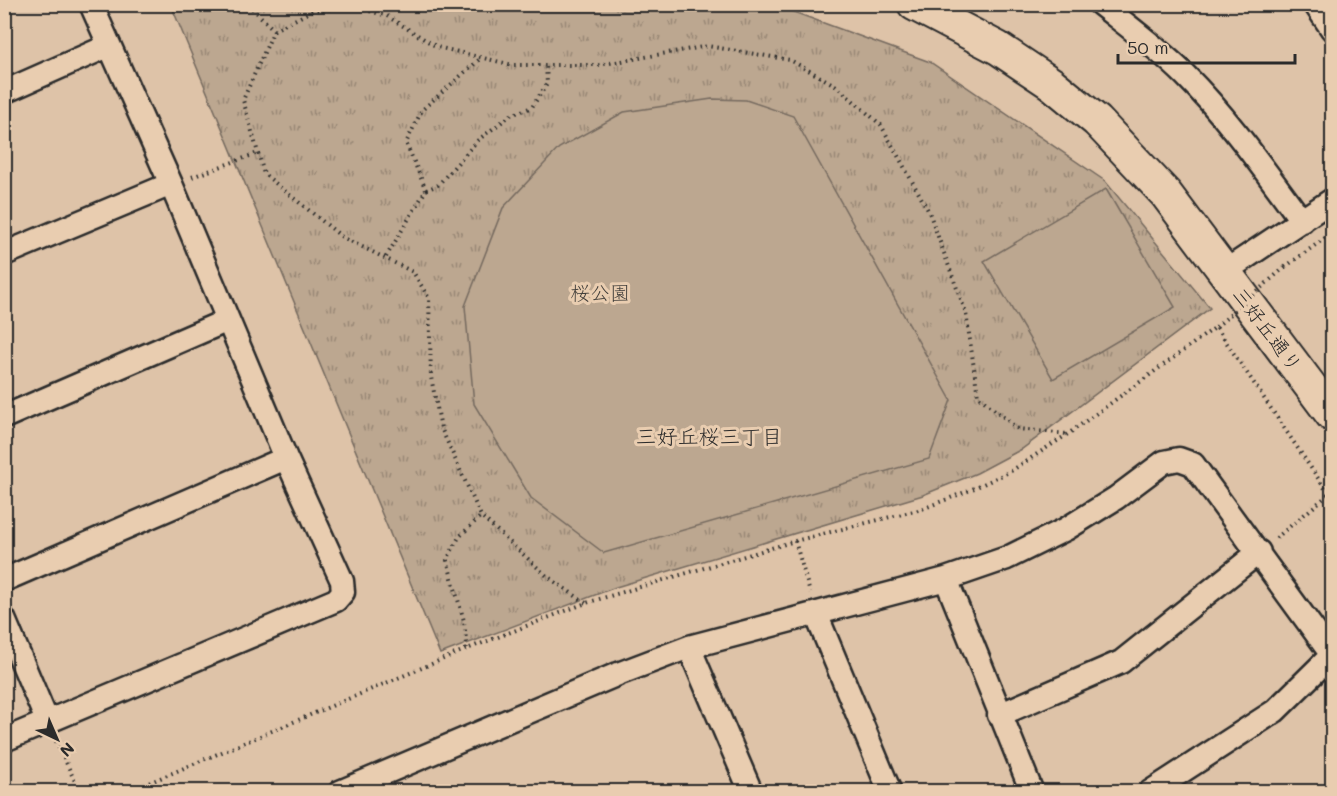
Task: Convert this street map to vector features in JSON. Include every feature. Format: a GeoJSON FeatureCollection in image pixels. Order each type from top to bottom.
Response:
{"type":"FeatureCollection","features":[{"type":"Feature","properties":{"kind":"street"},"geometry":{"type":"LineString","coordinates":[[4,740],[336,600],[343,592],[342,581],[286,458],[171,184],[91,4]]}},
{"type":"Feature","properties":{"kind":"street","name":"三好丘通り"},"geometry":{"type":"LineString","coordinates":[[914,4],[998,48],[1052,84],[1097,121],[1166,194],[1332,415]]}},
{"type":"Feature","properties":{"kind":"street"},"geometry":{"type":"LineString","coordinates":[[1100,4],[1185,74],[1228,122],[1302,221]]}},
{"type":"Feature","properties":{"kind":"street"},"geometry":{"type":"LineString","coordinates":[[1315,4],[1332,29]]}},
{"type":"Feature","properties":{"kind":"street"},"geometry":{"type":"LineString","coordinates":[[4,92],[108,46]]}},
{"type":"Feature","properties":{"kind":"street"},"geometry":{"type":"LineString","coordinates":[[4,254],[171,184]]}},
{"type":"Feature","properties":{"kind":"street"},"geometry":{"type":"LineString","coordinates":[[1224,272],[1332,200]]}},
{"type":"Feature","properties":{"kind":"street"},"geometry":{"type":"LineString","coordinates":[[4,417],[228,320]]}},
{"type":"Feature","properties":{"kind":"street"},"geometry":{"type":"LineString","coordinates":[[4,580],[286,458]]}},
{"type":"Feature","properties":{"kind":"street"},"geometry":{"type":"LineString","coordinates":[[340,792],[618,674],[689,647],[946,579],[1007,558],[1066,529],[1172,459],[1193,464],[1332,655],[1275,711],[1150,792]]}},
{"type":"Feature","properties":{"kind":"street"},"geometry":{"type":"LineString","coordinates":[[999,715],[1121,662],[1259,552]]}},
{"type":"Feature","properties":{"kind":"street"},"geometry":{"type":"LineString","coordinates":[[946,579],[1032,792]]}},
{"type":"Feature","properties":{"kind":"street"},"geometry":{"type":"LineString","coordinates":[[816,614],[890,792]]}},
{"type":"Feature","properties":{"kind":"street"},"geometry":{"type":"LineString","coordinates":[[4,619],[47,721]]}},
{"type":"Feature","properties":{"kind":"street"},"geometry":{"type":"LineString","coordinates":[[689,647],[742,789]]}},
{"type":"Feature","properties":{"kind":"path"},"geometry":{"type":"LineString","coordinates":[[248,4],[274,30]]}},
{"type":"Feature","properties":{"kind":"path"},"geometry":{"type":"LineString","coordinates":[[586,603],[548,577],[481,516],[441,428],[431,377],[429,298],[412,272],[342,237],[264,174],[243,100],[274,30],[312,11],[351,6],[387,16],[437,47],[513,65],[599,65],[708,46],[790,60],[835,85],[881,125],[929,212],[966,313],[978,396],[1018,429],[1068,434]]}},
{"type":"Feature","properties":{"kind":"path"},"geometry":{"type":"LineString","coordinates":[[426,190],[406,143],[422,110],[482,57]]}},
{"type":"Feature","properties":{"kind":"path"},"geometry":{"type":"LineString","coordinates":[[386,257],[426,190],[438,185],[478,140],[512,115],[532,106],[547,84],[546,64]]}},
{"type":"Feature","properties":{"kind":"path"},"geometry":{"type":"LineString","coordinates":[[171,184],[258,153]]}},
{"type":"Feature","properties":{"kind":"path"},"geometry":{"type":"LineString","coordinates":[[127,792],[467,649],[586,603],[795,541],[922,509],[1011,471],[1068,434],[1216,327],[1286,267],[1332,233]]}},
{"type":"Feature","properties":{"kind":"path"},"geometry":{"type":"LineString","coordinates":[[1216,327],[1332,499]]}},
{"type":"Feature","properties":{"kind":"path"},"geometry":{"type":"LineString","coordinates":[[1259,552],[1329,494]]}},
{"type":"Feature","properties":{"kind":"path"},"geometry":{"type":"LineString","coordinates":[[467,649],[464,621],[447,560],[459,537],[481,516]]}},
{"type":"Feature","properties":{"kind":"path"},"geometry":{"type":"LineString","coordinates":[[795,541],[816,614]]}},
{"type":"Feature","properties":{"kind":"path"},"geometry":{"type":"LineString","coordinates":[[47,721],[80,792]]}},
{"type":"Feature","properties":{"kind":"green space","name":"桜公園"},"geometry":{"type":"Polygon","coordinates":[[[765,4],[780,7],[930,62],[1105,181],[1210,308],[1022,449],[977,473],[923,495],[616,587],[440,654],[171,5],[765,4]]]}},
{"type":"Feature","properties":{"kind":"green space"},"geometry":{"type":"Polygon","coordinates":[[[712,99],[746,100],[793,116],[951,400],[929,459],[604,553],[531,498],[474,404],[465,306],[503,208],[559,148],[624,112],[712,99]]]}},
{"type":"Feature","properties":{"kind":"green space"},"geometry":{"type":"Polygon","coordinates":[[[1106,189],[1175,307],[1053,379],[984,261],[1106,189]]]}},
{"type":"Feature","properties":{"kind":"district","name":"三好丘桜三丁目"},"geometry":{"type":"Point","coordinates":[709,435]}}]}
